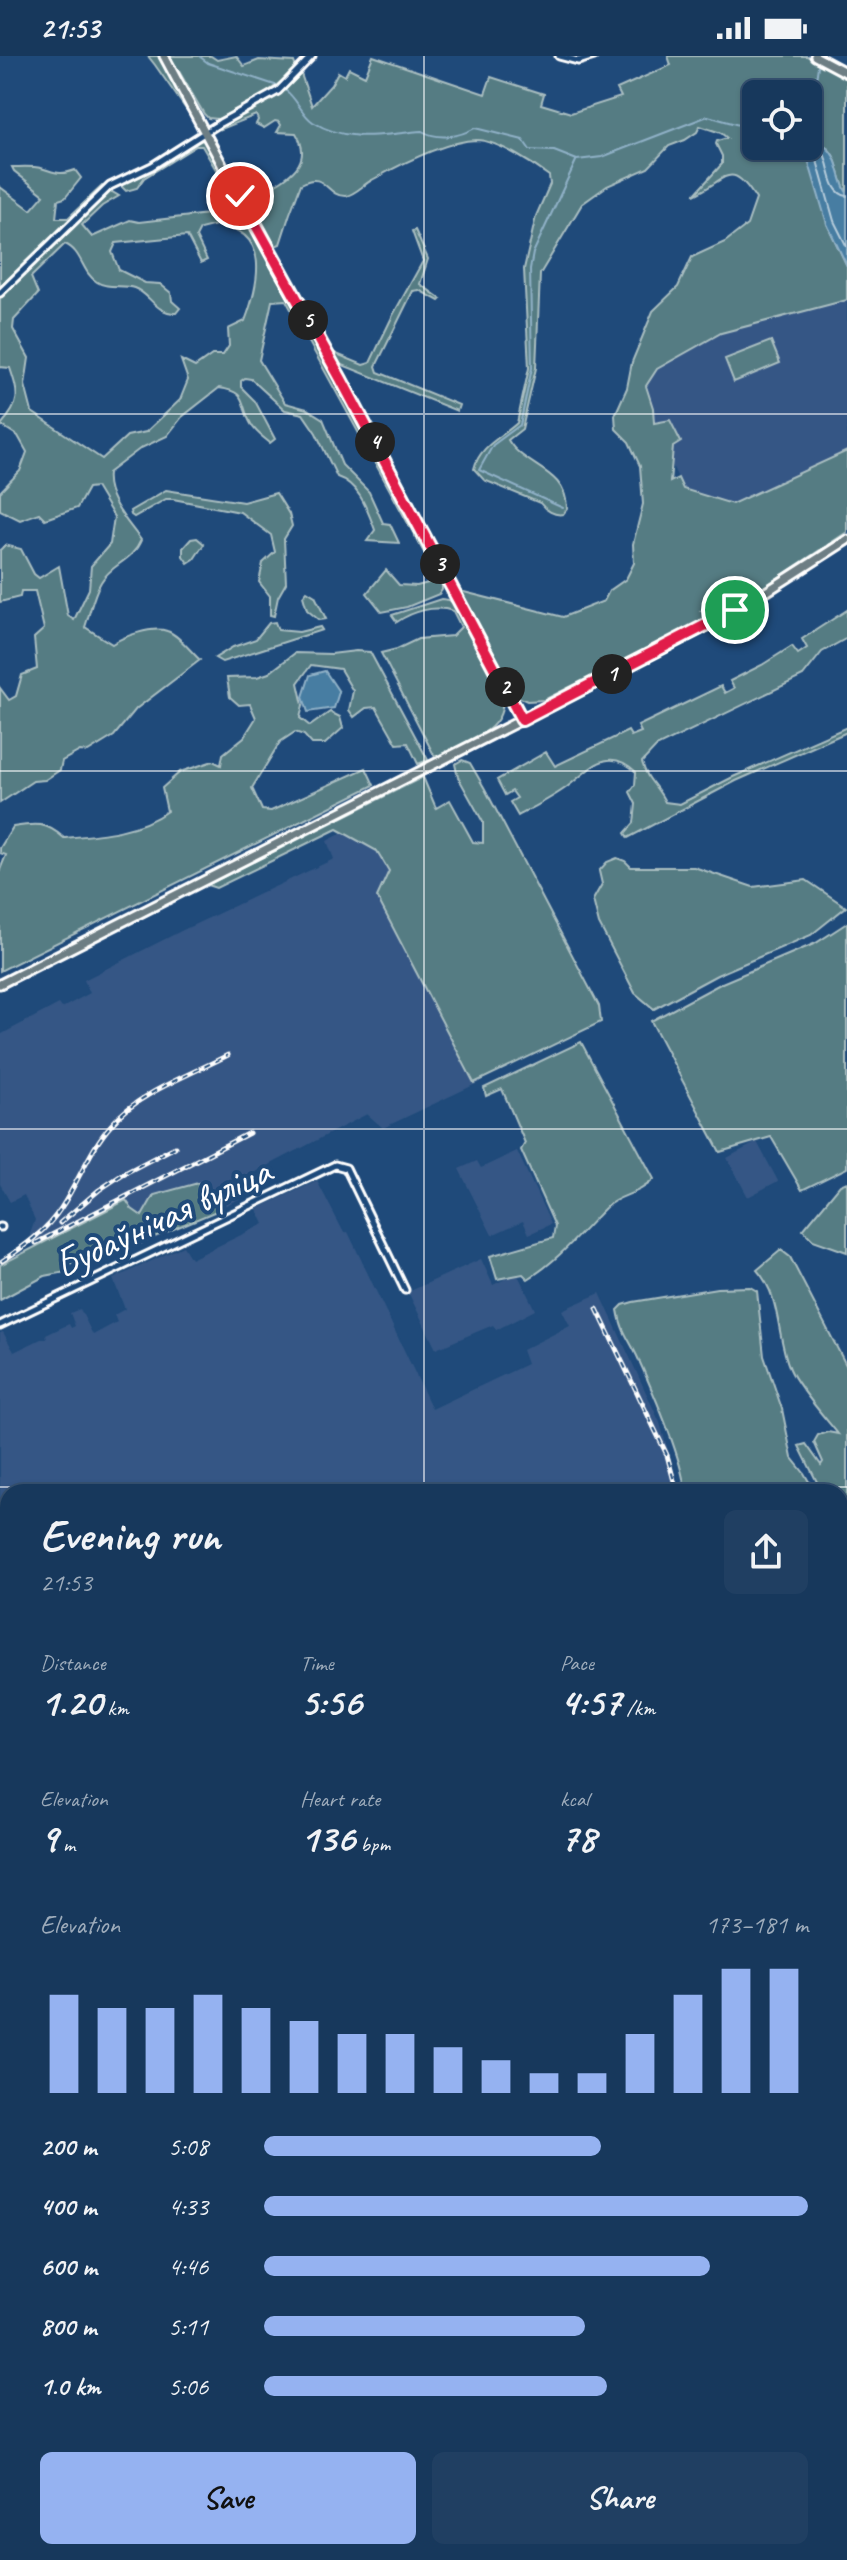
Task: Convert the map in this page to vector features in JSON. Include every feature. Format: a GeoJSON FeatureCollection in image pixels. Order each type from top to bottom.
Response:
{"type":"FeatureCollection","features":[{"type":"Feature","properties":{"kind":"main road"},"geometry":{"type":"LineString","coordinates":[[164,56],[522,720]]}},
{"type":"Feature","properties":{"kind":"main road"},"geometry":{"type":"LineString","coordinates":[[815,56],[847,73]]}},
{"type":"Feature","properties":{"kind":"main road"},"geometry":{"type":"LineString","coordinates":[[0,984],[735,610],[847,540]]}},
{"type":"Feature","properties":{"kind":"street"},"geometry":{"type":"LineString","coordinates":[[0,293],[110,186],[152,166],[278,91],[312,56]]}},
{"type":"Feature","properties":{"kind":"street"},"geometry":{"type":"LineString","coordinates":[[559,56],[578,61],[594,56]]}},
{"type":"Feature","properties":{"kind":"street","name":"Будаўнічая вуліца"},"geometry":{"type":"LineString","coordinates":[[0,1325],[335,1165],[342,1165],[347,1171],[405,1290]]}},
{"type":"Feature","properties":{"kind":"shaded area"},"geometry":{"type":"Polygon","coordinates":[[[847,293],[847,451],[732,504],[683,489],[645,407],[651,355],[847,293]]]}},
{"type":"Feature","properties":{"kind":"shaded area"},"geometry":{"type":"Polygon","coordinates":[[[391,808],[423,869],[383,898],[480,1082],[383,1128],[367,1114],[250,1175],[241,1198],[137,1247],[133,1238],[75,1266],[44,1249],[30,1234],[35,1220],[24,1195],[10,1202],[0,1184],[0,1035],[59,1004],[62,1008],[90,993],[84,980],[334,859],[327,841],[391,808]]]}},
{"type":"Feature","properties":{"kind":"shaded area"},"geometry":{"type":"Polygon","coordinates":[[[757,1142],[778,1181],[748,1197],[727,1158],[757,1142]]]}},
{"type":"Feature","properties":{"kind":"shaded area"},"geometry":{"type":"Polygon","coordinates":[[[517,1151],[551,1224],[529,1234],[523,1221],[492,1235],[459,1169],[477,1161],[481,1168],[517,1151]]]}},
{"type":"Feature","properties":{"kind":"shaded area"},"geometry":{"type":"Polygon","coordinates":[[[317,1181],[344,1233],[348,1232],[432,1409],[527,1364],[522,1350],[570,1326],[562,1310],[600,1293],[660,1423],[678,1484],[0,1484],[0,1333],[3,1332],[14,1352],[47,1339],[46,1335],[69,1324],[71,1328],[75,1326],[70,1313],[80,1309],[93,1335],[117,1322],[114,1315],[125,1309],[113,1279],[183,1246],[191,1259],[264,1224],[257,1209],[317,1181]]]}},
{"type":"Feature","properties":{"kind":"shaded area"},"geometry":{"type":"Polygon","coordinates":[[[481,1259],[493,1285],[517,1273],[535,1310],[496,1330],[493,1325],[436,1349],[408,1292],[481,1259]]]}},
{"type":"Feature","properties":{"kind":"green space"},"geometry":{"type":"Polygon","coordinates":[[[148,56],[159,56],[197,125],[155,65],[148,56]]]}},
{"type":"Feature","properties":{"kind":"green space"},"geometry":{"type":"Polygon","coordinates":[[[170,56],[211,56],[217,60],[236,56],[244,66],[259,60],[294,62],[296,68],[260,97],[218,119],[208,118],[204,114],[170,56]]]}},
{"type":"Feature","properties":{"kind":"green space"},"geometry":{"type":"Polygon","coordinates":[[[373,56],[485,94],[491,77],[544,94],[541,104],[571,113],[621,97],[617,89],[671,65],[668,56],[807,56],[847,78],[847,193],[835,159],[822,145],[822,80],[742,80],[742,160],[821,160],[827,224],[847,266],[847,300],[721,333],[657,369],[646,386],[654,423],[670,420],[681,442],[673,447],[670,482],[678,478],[683,489],[732,504],[847,451],[847,532],[764,587],[729,606],[707,606],[701,611],[709,612],[707,619],[544,700],[527,701],[518,697],[460,591],[563,617],[604,601],[609,591],[626,579],[634,563],[633,544],[643,504],[640,466],[629,442],[616,429],[615,415],[627,388],[632,362],[653,311],[678,287],[692,257],[725,242],[747,225],[756,199],[740,179],[733,176],[727,176],[694,195],[722,164],[716,144],[727,138],[700,126],[685,140],[669,146],[648,168],[607,186],[582,204],[540,274],[536,368],[522,429],[508,440],[560,485],[567,509],[563,514],[554,513],[540,503],[484,480],[474,469],[486,448],[517,423],[529,368],[524,269],[536,216],[550,184],[549,176],[504,148],[485,141],[464,141],[422,155],[345,196],[315,180],[301,184],[280,244],[275,246],[255,208],[258,194],[294,171],[302,154],[301,145],[296,133],[277,132],[281,125],[279,122],[275,121],[264,128],[256,124],[256,115],[221,129],[222,125],[279,94],[301,74],[312,106],[338,72],[345,76],[349,68],[365,76],[373,56]]]}},
{"type":"Feature","properties":{"kind":"green space"},"geometry":{"type":"Polygon","coordinates":[[[200,140],[205,141],[442,581],[442,590],[407,607],[382,612],[367,593],[386,570],[399,585],[417,586],[439,580],[286,300],[272,301],[259,360],[285,403],[307,409],[323,419],[342,465],[369,492],[383,523],[390,524],[399,543],[367,541],[375,530],[365,506],[357,491],[337,477],[316,433],[303,414],[285,410],[251,379],[241,381],[241,387],[255,401],[275,439],[270,443],[253,427],[239,396],[219,388],[182,417],[167,436],[141,448],[108,473],[113,500],[141,540],[132,553],[101,582],[85,627],[112,644],[138,633],[167,631],[180,639],[200,660],[136,709],[114,736],[88,752],[80,751],[62,761],[60,770],[45,780],[33,781],[0,803],[0,688],[9,700],[16,696],[22,675],[37,669],[34,638],[44,629],[35,591],[21,591],[20,597],[0,602],[0,550],[5,545],[21,549],[39,578],[59,566],[68,616],[74,620],[89,589],[91,566],[110,544],[114,517],[96,487],[88,488],[77,508],[45,519],[39,513],[20,520],[0,510],[0,492],[20,471],[27,452],[18,436],[1,425],[12,411],[16,392],[10,368],[0,367],[0,187],[31,210],[44,195],[12,167],[38,167],[61,173],[75,170],[81,178],[65,198],[58,200],[56,218],[68,218],[102,186],[119,196],[102,206],[82,225],[92,237],[130,220],[139,222],[234,211],[232,197],[202,146],[196,146],[144,178],[137,188],[126,191],[120,185],[200,140]],[[216,225],[200,229],[196,237],[207,260],[201,263],[187,236],[116,243],[112,252],[119,270],[145,283],[160,284],[171,293],[172,301],[180,308],[176,313],[163,310],[134,288],[97,282],[71,247],[65,244],[31,277],[38,294],[14,320],[13,329],[29,358],[25,385],[32,412],[102,459],[127,436],[146,432],[180,400],[188,380],[181,360],[195,367],[212,355],[223,355],[229,346],[228,329],[245,321],[257,276],[257,261],[246,237],[234,229],[216,225]]]}},
{"type":"Feature","properties":{"kind":"green space"},"geometry":{"type":"Polygon","coordinates":[[[415,230],[428,259],[420,284],[441,299],[439,301],[419,290],[413,291],[376,366],[378,372],[459,405],[457,411],[340,366],[332,352],[363,365],[370,363],[423,261],[412,231],[415,230]]]}},
{"type":"Feature","properties":{"kind":"green space"},"geometry":{"type":"Polygon","coordinates":[[[771,341],[780,363],[734,382],[725,359],[771,341]]]}},
{"type":"Feature","properties":{"kind":"green space"},"geometry":{"type":"Polygon","coordinates":[[[166,490],[243,502],[276,493],[289,514],[292,526],[284,539],[286,583],[278,597],[274,616],[270,615],[270,596],[259,582],[263,563],[275,552],[271,535],[240,512],[173,499],[166,499],[134,517],[131,515],[130,511],[166,490]]]}},
{"type":"Feature","properties":{"kind":"green space"},"geometry":{"type":"Polygon","coordinates":[[[197,538],[204,544],[188,563],[183,556],[183,548],[191,539],[197,538]]]}},
{"type":"Feature","properties":{"kind":"green space"},"geometry":{"type":"Polygon","coordinates":[[[307,591],[315,596],[326,619],[319,620],[307,610],[303,596],[307,591]]]}},
{"type":"Feature","properties":{"kind":"green space"},"geometry":{"type":"Polygon","coordinates":[[[441,599],[455,604],[502,697],[502,709],[490,728],[469,742],[435,757],[381,653],[418,639],[452,636],[461,627],[453,611],[424,610],[397,622],[392,615],[441,599]]]}},
{"type":"Feature","properties":{"kind":"green space"},"geometry":{"type":"Polygon","coordinates":[[[847,610],[847,638],[822,652],[803,676],[656,747],[642,762],[665,802],[680,804],[847,727],[847,732],[736,781],[628,838],[625,833],[634,823],[636,804],[630,792],[635,785],[636,772],[626,764],[616,760],[599,763],[561,791],[518,816],[510,802],[517,798],[512,791],[505,795],[497,780],[546,752],[555,766],[628,731],[631,736],[641,732],[638,726],[721,686],[725,693],[734,688],[730,681],[792,646],[798,654],[807,648],[802,639],[847,610]]]}},
{"type":"Feature","properties":{"kind":"green space"},"geometry":{"type":"Polygon","coordinates":[[[275,622],[278,630],[299,632],[320,627],[322,630],[222,662],[215,658],[233,647],[256,639],[269,623],[275,622]]]}},
{"type":"Feature","properties":{"kind":"green space"},"geometry":{"type":"Polygon","coordinates":[[[370,652],[428,760],[418,764],[408,743],[397,744],[376,707],[366,708],[354,717],[349,710],[353,691],[340,669],[311,665],[298,683],[303,705],[300,718],[310,726],[330,712],[340,717],[343,728],[325,744],[312,744],[304,735],[295,732],[280,742],[252,788],[262,810],[271,811],[366,768],[374,785],[0,971],[0,870],[6,855],[0,853],[0,848],[13,827],[41,825],[64,838],[118,831],[156,818],[167,811],[162,788],[180,772],[213,761],[221,765],[223,754],[244,737],[256,718],[250,704],[239,705],[230,697],[227,678],[257,677],[269,673],[295,653],[370,652]]]}},
{"type":"Feature","properties":{"kind":"green space"},"geometry":{"type":"Polygon","coordinates":[[[462,760],[470,763],[485,789],[599,1006],[601,1022],[474,1083],[377,897],[389,871],[377,851],[337,829],[216,888],[207,885],[423,777],[436,808],[450,800],[473,842],[483,843],[483,822],[458,777],[455,764],[462,760]]]}},
{"type":"Feature","properties":{"kind":"green space"},"geometry":{"type":"Polygon","coordinates":[[[617,858],[631,867],[694,867],[753,887],[806,880],[846,907],[811,935],[717,975],[654,1009],[635,993],[599,924],[593,900],[602,884],[599,871],[607,862],[617,858]]]}},
{"type":"Feature","properties":{"kind":"green space"},"geometry":{"type":"Polygon","coordinates":[[[847,923],[847,1168],[802,1190],[771,1137],[720,1152],[651,1021],[722,983],[816,943],[847,923]]]}},
{"type":"Feature","properties":{"kind":"green space"},"geometry":{"type":"Polygon","coordinates":[[[581,1042],[654,1179],[606,1207],[560,1254],[528,1279],[523,1274],[497,1279],[490,1256],[553,1238],[555,1226],[521,1150],[525,1143],[502,1089],[486,1096],[484,1088],[581,1042]]]}},
{"type":"Feature","properties":{"kind":"green space"},"geometry":{"type":"Polygon","coordinates":[[[847,1182],[847,1252],[813,1240],[803,1230],[840,1185],[847,1182]]]}},
{"type":"Feature","properties":{"kind":"green space"},"geometry":{"type":"Polygon","coordinates":[[[198,1183],[202,1202],[216,1202],[219,1210],[140,1243],[135,1237],[127,1239],[67,1266],[66,1272],[45,1276],[0,1300],[0,1265],[126,1200],[142,1216],[154,1195],[198,1183]]]}},
{"type":"Feature","properties":{"kind":"green space"},"geometry":{"type":"Polygon","coordinates":[[[781,1250],[790,1257],[847,1367],[847,1484],[818,1484],[799,1446],[806,1444],[821,1465],[823,1462],[814,1442],[818,1435],[828,1432],[838,1434],[790,1369],[771,1293],[757,1270],[781,1250]]]}},
{"type":"Feature","properties":{"kind":"green space"},"geometry":{"type":"Polygon","coordinates":[[[750,1287],[757,1291],[764,1356],[782,1409],[792,1458],[810,1484],[684,1484],[666,1424],[623,1330],[618,1310],[633,1302],[717,1288],[750,1287]]]}},
{"type":"Feature","properties":{"kind":"water"},"geometry":{"type":"Polygon","coordinates":[[[822,145],[835,159],[847,193],[847,266],[827,224],[808,160],[822,160],[822,145]]]}},
{"type":"Feature","properties":{"kind":"water"},"geometry":{"type":"Polygon","coordinates":[[[325,671],[339,692],[334,708],[308,712],[303,697],[310,675],[325,671]]]}},
{"type":"Feature","properties":{"kind":"waterway"},"geometry":{"type":"LineString","coordinates":[[199,56],[208,63],[278,86]]}},
{"type":"Feature","properties":{"kind":"waterway"},"geometry":{"type":"LineString","coordinates":[[816,80],[818,66]]}},
{"type":"Feature","properties":{"kind":"waterway"},"geometry":{"type":"LineString","coordinates":[[285,90],[313,122],[339,133],[366,136],[422,131],[435,136],[448,136],[475,128],[523,140],[530,150],[554,151],[577,160],[602,157],[708,116],[742,126]]}},
{"type":"Feature","properties":{"kind":"waterway"},"geometry":{"type":"LineString","coordinates":[[563,508],[479,470],[493,445],[520,425],[532,368],[530,269],[533,253],[576,161]]}},
{"type":"Feature","properties":{"kind":"railway"},"geometry":{"type":"LineString","coordinates":[[2,1261],[49,1224],[97,1143],[123,1113],[166,1085],[228,1055]]}},
{"type":"Feature","properties":{"kind":"railway"},"geometry":{"type":"LineString","coordinates":[[36,1243],[249,1133]]}},
{"type":"Feature","properties":{"kind":"railway"},"geometry":{"type":"LineString","coordinates":[[60,1223],[123,1174],[175,1147]]}},
{"type":"Feature","properties":{"kind":"railway"},"geometry":{"type":"LineString","coordinates":[[597,1309],[667,1455],[675,1484]]}},
{"type":"Feature","properties":{"kind":"route"},"geometry":{"type":"LineString","coordinates":[[240,196],[522,720],[735,610]]}}]}
